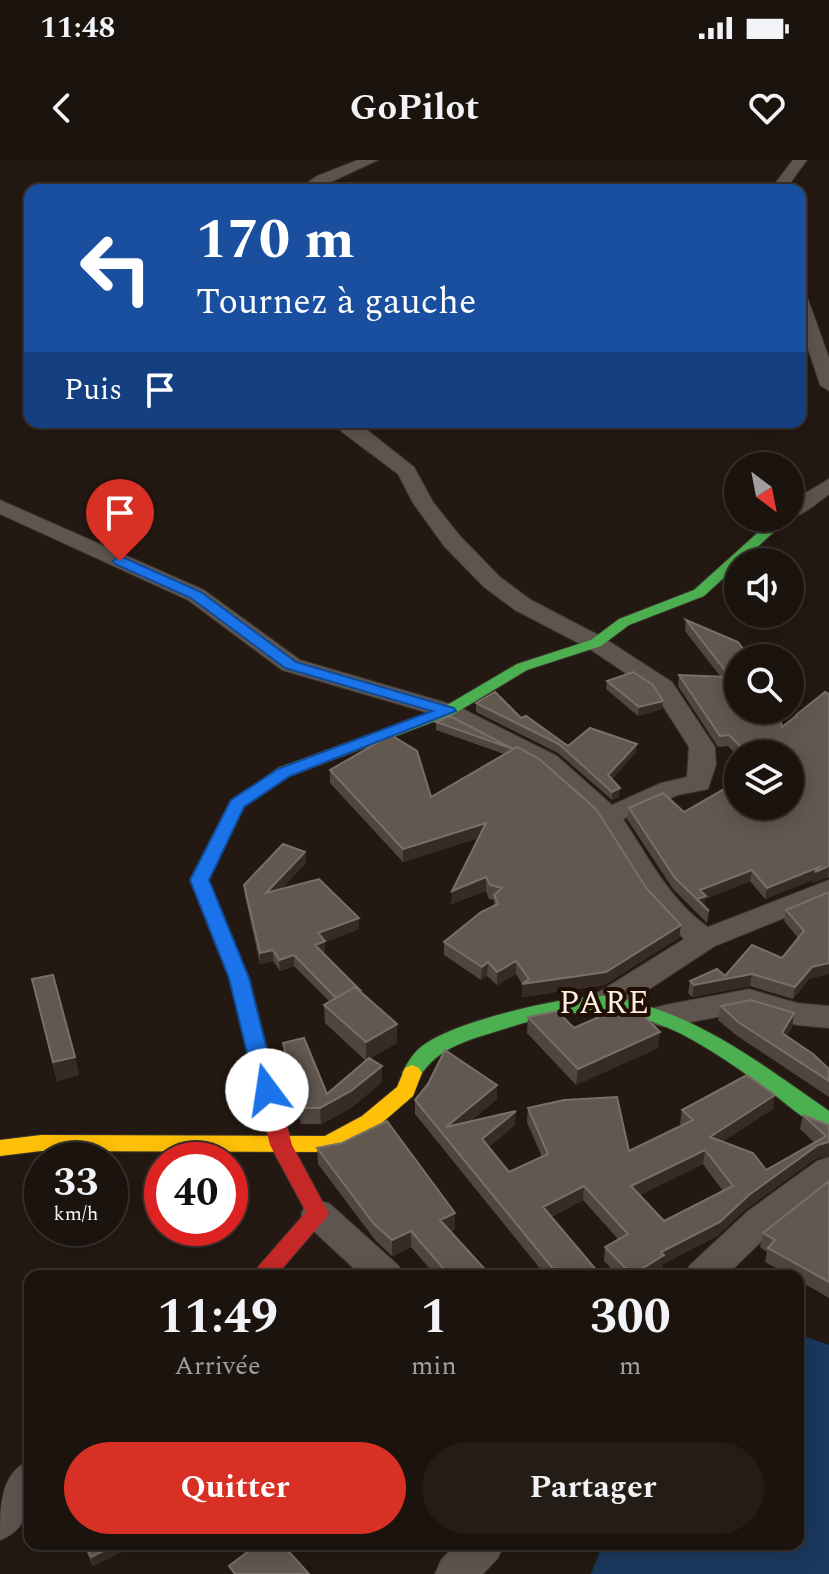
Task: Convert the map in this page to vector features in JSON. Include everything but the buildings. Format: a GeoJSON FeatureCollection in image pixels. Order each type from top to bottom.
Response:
{"type":"FeatureCollection","features":[{"type":"Feature","properties":{"kind":"street"},"geometry":{"type":"LineString","coordinates":[[314,184],[371,160]]}},
{"type":"Feature","properties":{"kind":"street"},"geometry":{"type":"LineString","coordinates":[[782,184],[800,160]]}},
{"type":"Feature","properties":{"kind":"street"},"geometry":{"type":"LineString","coordinates":[[806,317],[829,385]]}},
{"type":"Feature","properties":{"kind":"street"},"geometry":{"type":"LineString","coordinates":[[349,428],[407,471],[423,503],[452,541],[492,582],[523,605],[596,643],[663,687],[702,747],[703,765],[699,783],[670,789],[607,815]]}},
{"type":"Feature","properties":{"kind":"street"},"geometry":{"type":"LineString","coordinates":[[804,502],[829,485]]}},
{"type":"Feature","properties":{"kind":"street"},"geometry":{"type":"LineString","coordinates":[[0,506],[196,595],[291,665],[448,711],[548,762],[607,815],[658,894],[688,927],[705,939]]}},
{"type":"Feature","properties":{"kind":"street"},"geometry":{"type":"LineString","coordinates":[[379,1270],[318,1214],[281,1145],[239,978],[199,880],[237,804],[284,772],[448,711],[522,667],[596,643],[624,622],[699,593],[767,532]]}},
{"type":"Feature","properties":{"kind":"street"},"geometry":{"type":"LineString","coordinates":[[605,1003],[705,939],[829,889]]}},
{"type":"Feature","properties":{"kind":"street"},"geometry":{"type":"LineString","coordinates":[[665,1016],[749,1000],[797,1014],[829,1017]]}},
{"type":"Feature","properties":{"kind":"street"},"geometry":{"type":"LineString","coordinates":[[0,1148],[41,1143],[328,1144],[369,1122],[406,1091],[414,1068],[434,1045],[518,1016],[605,1003],[665,1016],[754,1070],[829,1122]]}},
{"type":"Feature","properties":{"kind":"street"},"geometry":{"type":"LineString","coordinates":[[708,1270],[760,1221],[829,1170]]}},
{"type":"Feature","properties":{"kind":"street"},"geometry":{"type":"LineString","coordinates":[[267,1270],[318,1214]]}},
{"type":"Feature","properties":{"kind":"street"},"geometry":{"type":"LineString","coordinates":[[0,1521],[24,1487]]}},
{"type":"Feature","properties":{"kind":"street"},"geometry":{"type":"LineString","coordinates":[[456,1574],[478,1550]]}},
{"type":"Feature","properties":{"kind":"water"},"geometry":{"type":"Polygon","coordinates":[[[804,1336],[829,1345],[829,1574],[591,1574],[601,1550],[804,1550],[804,1336]]]}},
{"type":"Feature","properties":{"kind":"traffic: fast"},"geometry":{"type":"LineString","coordinates":[[259,789],[284,772],[448,711],[522,667],[596,643],[624,622],[699,593],[767,532]]}},
{"type":"Feature","properties":{"kind":"traffic: fast"},"geometry":{"type":"LineString","coordinates":[[412,1073],[434,1047],[454,1038],[546,1010],[606,1003],[635,1008],[693,1032],[751,1067],[829,1122]]}},
{"type":"Feature","properties":{"kind":"traffic: slow"},"geometry":{"type":"LineString","coordinates":[[259,789],[237,804],[199,880],[239,978],[262,1068]]}},
{"type":"Feature","properties":{"kind":"traffic: slow"},"geometry":{"type":"LineString","coordinates":[[0,1148],[41,1143],[328,1144],[369,1122],[406,1091],[412,1073]]}},
{"type":"Feature","properties":{"kind":"traffic: jam"},"geometry":{"type":"LineString","coordinates":[[262,1068],[281,1145],[318,1214],[267,1270]]}},
{"type":"Feature","properties":{"kind":"district","name":"PARE"},"geometry":{"type":"Point","coordinates":[605,1003]}},
{"type":"Feature","properties":{"kind":"route"},"geometry":{"type":"LineString","coordinates":[[120,561],[196,595],[291,665],[448,711],[284,772],[237,804],[199,880],[239,978],[267,1090]]}}]}
